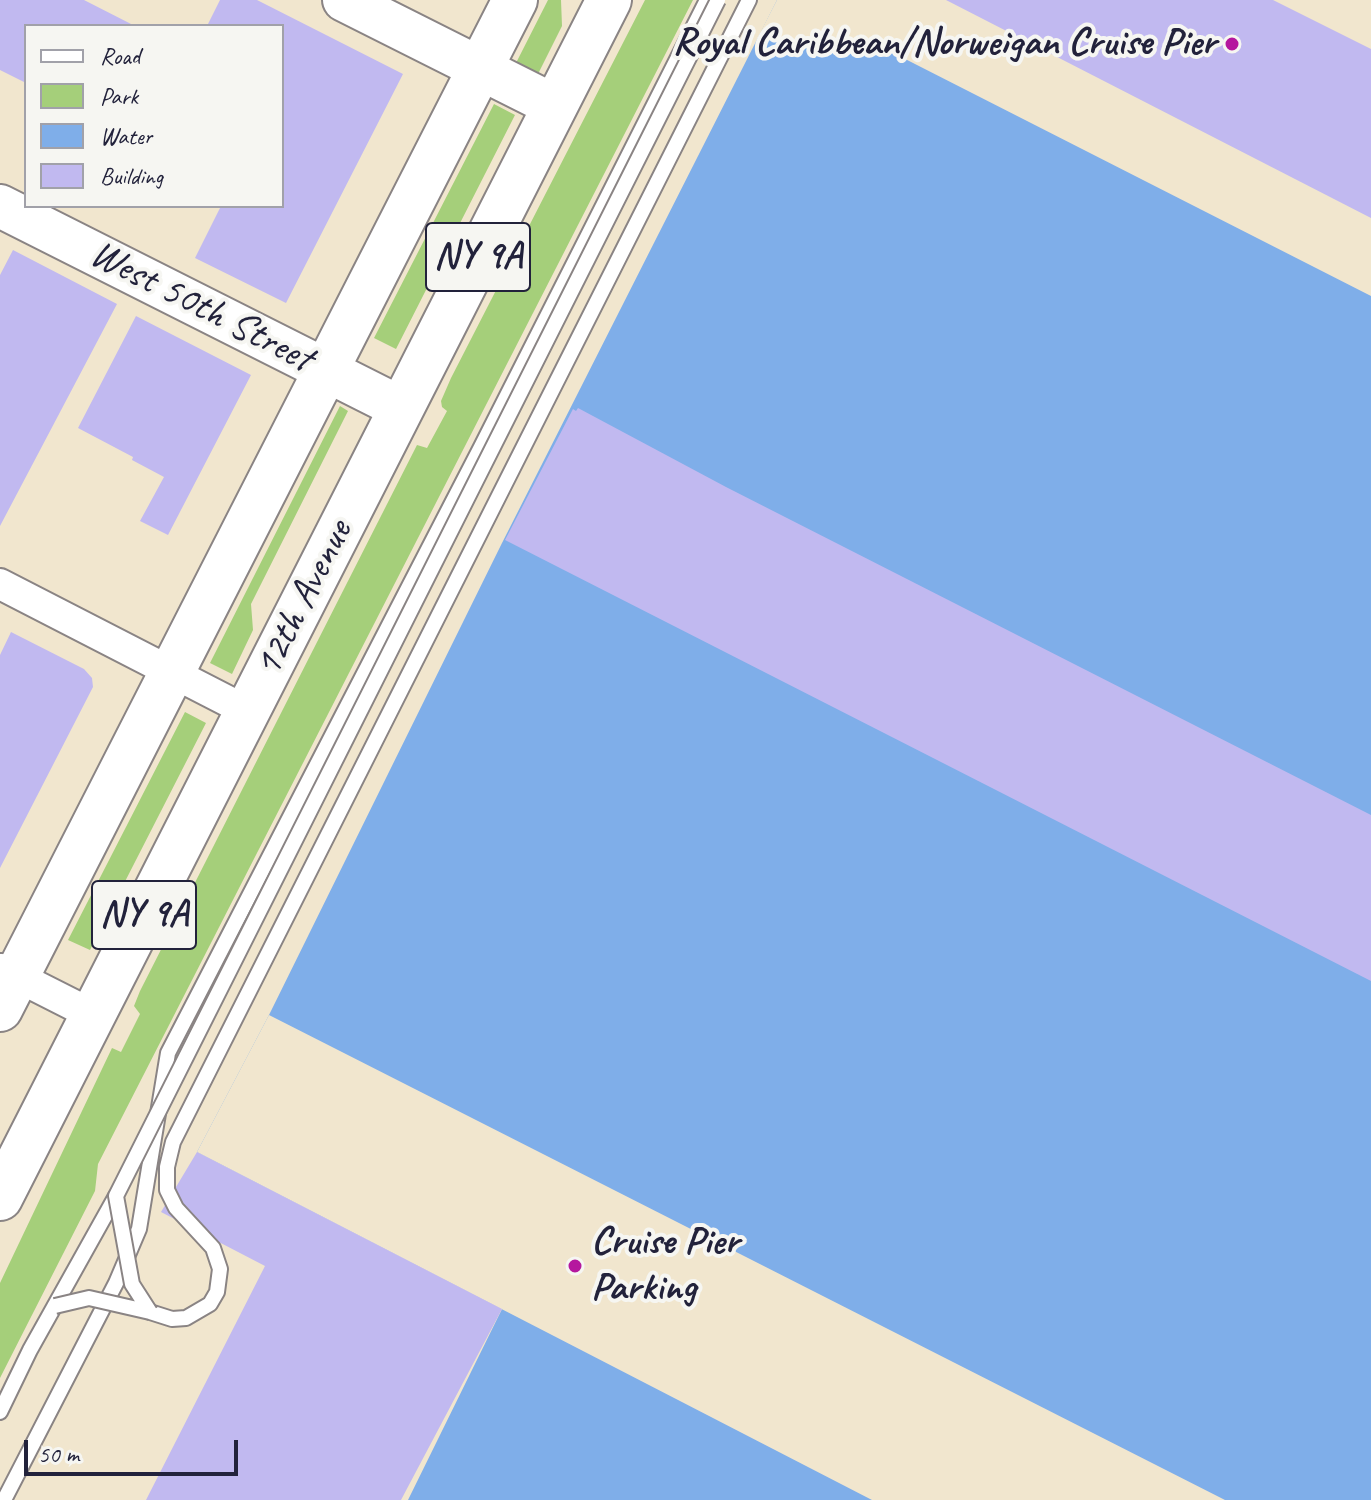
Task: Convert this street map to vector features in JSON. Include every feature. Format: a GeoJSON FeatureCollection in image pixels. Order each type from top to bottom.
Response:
{"type":"FeatureCollection","features":[{"type":"Feature","properties":{"kind":"highway","name":"NY 9A"},"geometry":{"type":"LineString","coordinates":[[5,985],[172,672],[515,0]]}},
{"type":"Feature","properties":{"kind":"highway","name":"12th Avenue"},"geometry":{"type":"LineString","coordinates":[[0,1198],[609,0]]}},
{"type":"Feature","properties":{"kind":"main road"},"geometry":{"type":"LineString","coordinates":[[344,0],[555,106]]}},
{"type":"Feature","properties":{"kind":"main road","name":"West 50th Street"},"geometry":{"type":"LineString","coordinates":[[0,206],[401,408]]}},
{"type":"Feature","properties":{"kind":"street"},"geometry":{"type":"LineString","coordinates":[[0,584],[247,711]]}},
{"type":"Feature","properties":{"kind":"street"},"geometry":{"type":"LineString","coordinates":[[5,985],[93,1015]]}},
{"type":"Feature","properties":{"kind":"lane"},"geometry":{"type":"LineString","coordinates":[[4,1500],[116,1283],[139,1229],[168,1053],[481,447],[707,0]]}},
{"type":"Feature","properties":{"kind":"lane"},"geometry":{"type":"LineString","coordinates":[[0,1412],[116,1196],[718,0]]}},
{"type":"Feature","properties":{"kind":"lane"},"geometry":{"type":"LineString","coordinates":[[55,1306],[89,1298],[172,1319],[186,1318],[210,1304],[217,1292],[220,1269],[213,1248],[176,1208],[167,1190],[167,1167],[173,1142],[749,0]]}},
{"type":"Feature","properties":{"kind":"lane"},"geometry":{"type":"LineString","coordinates":[[116,1196],[132,1284],[150,1312]]}},
{"type":"Feature","properties":{"kind":"green space"},"geometry":{"type":"Polygon","coordinates":[[[548,0],[561,0],[562,26],[538,74],[516,63],[548,0]]]}},
{"type":"Feature","properties":{"kind":"green space"},"geometry":{"type":"Polygon","coordinates":[[[645,0],[693,0],[98,1164],[95,1191],[0,1378],[0,1283],[112,1048],[121,1052],[140,1014],[134,1006],[140,991],[417,445],[427,448],[447,411],[441,401],[451,378],[645,0]]]}},
{"type":"Feature","properties":{"kind":"green space"},"geometry":{"type":"Polygon","coordinates":[[[494,104],[515,115],[396,349],[374,338],[494,104]]]}},
{"type":"Feature","properties":{"kind":"green space"},"geometry":{"type":"Polygon","coordinates":[[[340,406],[348,411],[251,604],[253,630],[232,674],[210,663],[340,406]]]}},
{"type":"Feature","properties":{"kind":"green space"},"geometry":{"type":"Polygon","coordinates":[[[185,712],[206,723],[90,950],[68,940],[185,712]]]}},
{"type":"Feature","properties":{"kind":"water"},"geometry":{"type":"Polygon","coordinates":[[[777,0],[1371,0],[1371,1500],[408,1500],[502,1309],[197,1152],[269,1015],[502,543],[777,0]]]}},
{"type":"Feature","properties":{"kind":"pier"},"geometry":{"type":"Polygon","coordinates":[[[777,0],[1371,0],[1371,296],[858,35],[847,57],[807,37],[800,53],[760,33],[777,0]]]}},
{"type":"Feature","properties":{"kind":"pier"},"geometry":{"type":"Polygon","coordinates":[[[269,1015],[1225,1500],[872,1500],[197,1152],[269,1015]]]}},
{"type":"Feature","properties":{"kind":"building"},"geometry":{"type":"Polygon","coordinates":[[[0,0],[84,0],[131,24],[24,24],[24,82],[0,70],[0,0]]]}},
{"type":"Feature","properties":{"kind":"building"},"geometry":{"type":"Polygon","coordinates":[[[220,0],[257,0],[403,74],[286,303],[195,258],[220,208],[284,208],[284,24],[208,24],[220,0]]]}},
{"type":"Feature","properties":{"kind":"building"},"geometry":{"type":"Polygon","coordinates":[[[946,0],[1273,0],[1371,49],[1371,218],[946,0]]]}},
{"type":"Feature","properties":{"kind":"building"},"geometry":{"type":"Polygon","coordinates":[[[13,250],[117,304],[0,526],[0,275],[13,250]]]}},
{"type":"Feature","properties":{"kind":"building"},"geometry":{"type":"Polygon","coordinates":[[[136,316],[251,375],[168,535],[140,521],[164,477],[78,428],[136,316]]]}},
{"type":"Feature","properties":{"kind":"building"},"geometry":{"type":"Polygon","coordinates":[[[578,408],[726,487],[1371,815],[1371,981],[505,540],[573,409],[576,411],[578,408]]]}},
{"type":"Feature","properties":{"kind":"building"},"geometry":{"type":"Polygon","coordinates":[[[11,632],[84,669],[92,678],[93,687],[0,868],[0,655],[11,632]]]}},
{"type":"Feature","properties":{"kind":"building"},"geometry":{"type":"Polygon","coordinates":[[[197,1152],[502,1309],[401,1500],[146,1500],[265,1266],[161,1212],[197,1152]]]}},
{"type":"Feature","properties":{"kind":"place","name":"Royal Caribbean/Norweigan Cruise Pier"},"geometry":{"type":"Point","coordinates":[1232,44]}},
{"type":"Feature","properties":{"kind":"place","name":"Cruise Pier Parking"},"geometry":{"type":"Point","coordinates":[575,1266]}}]}
